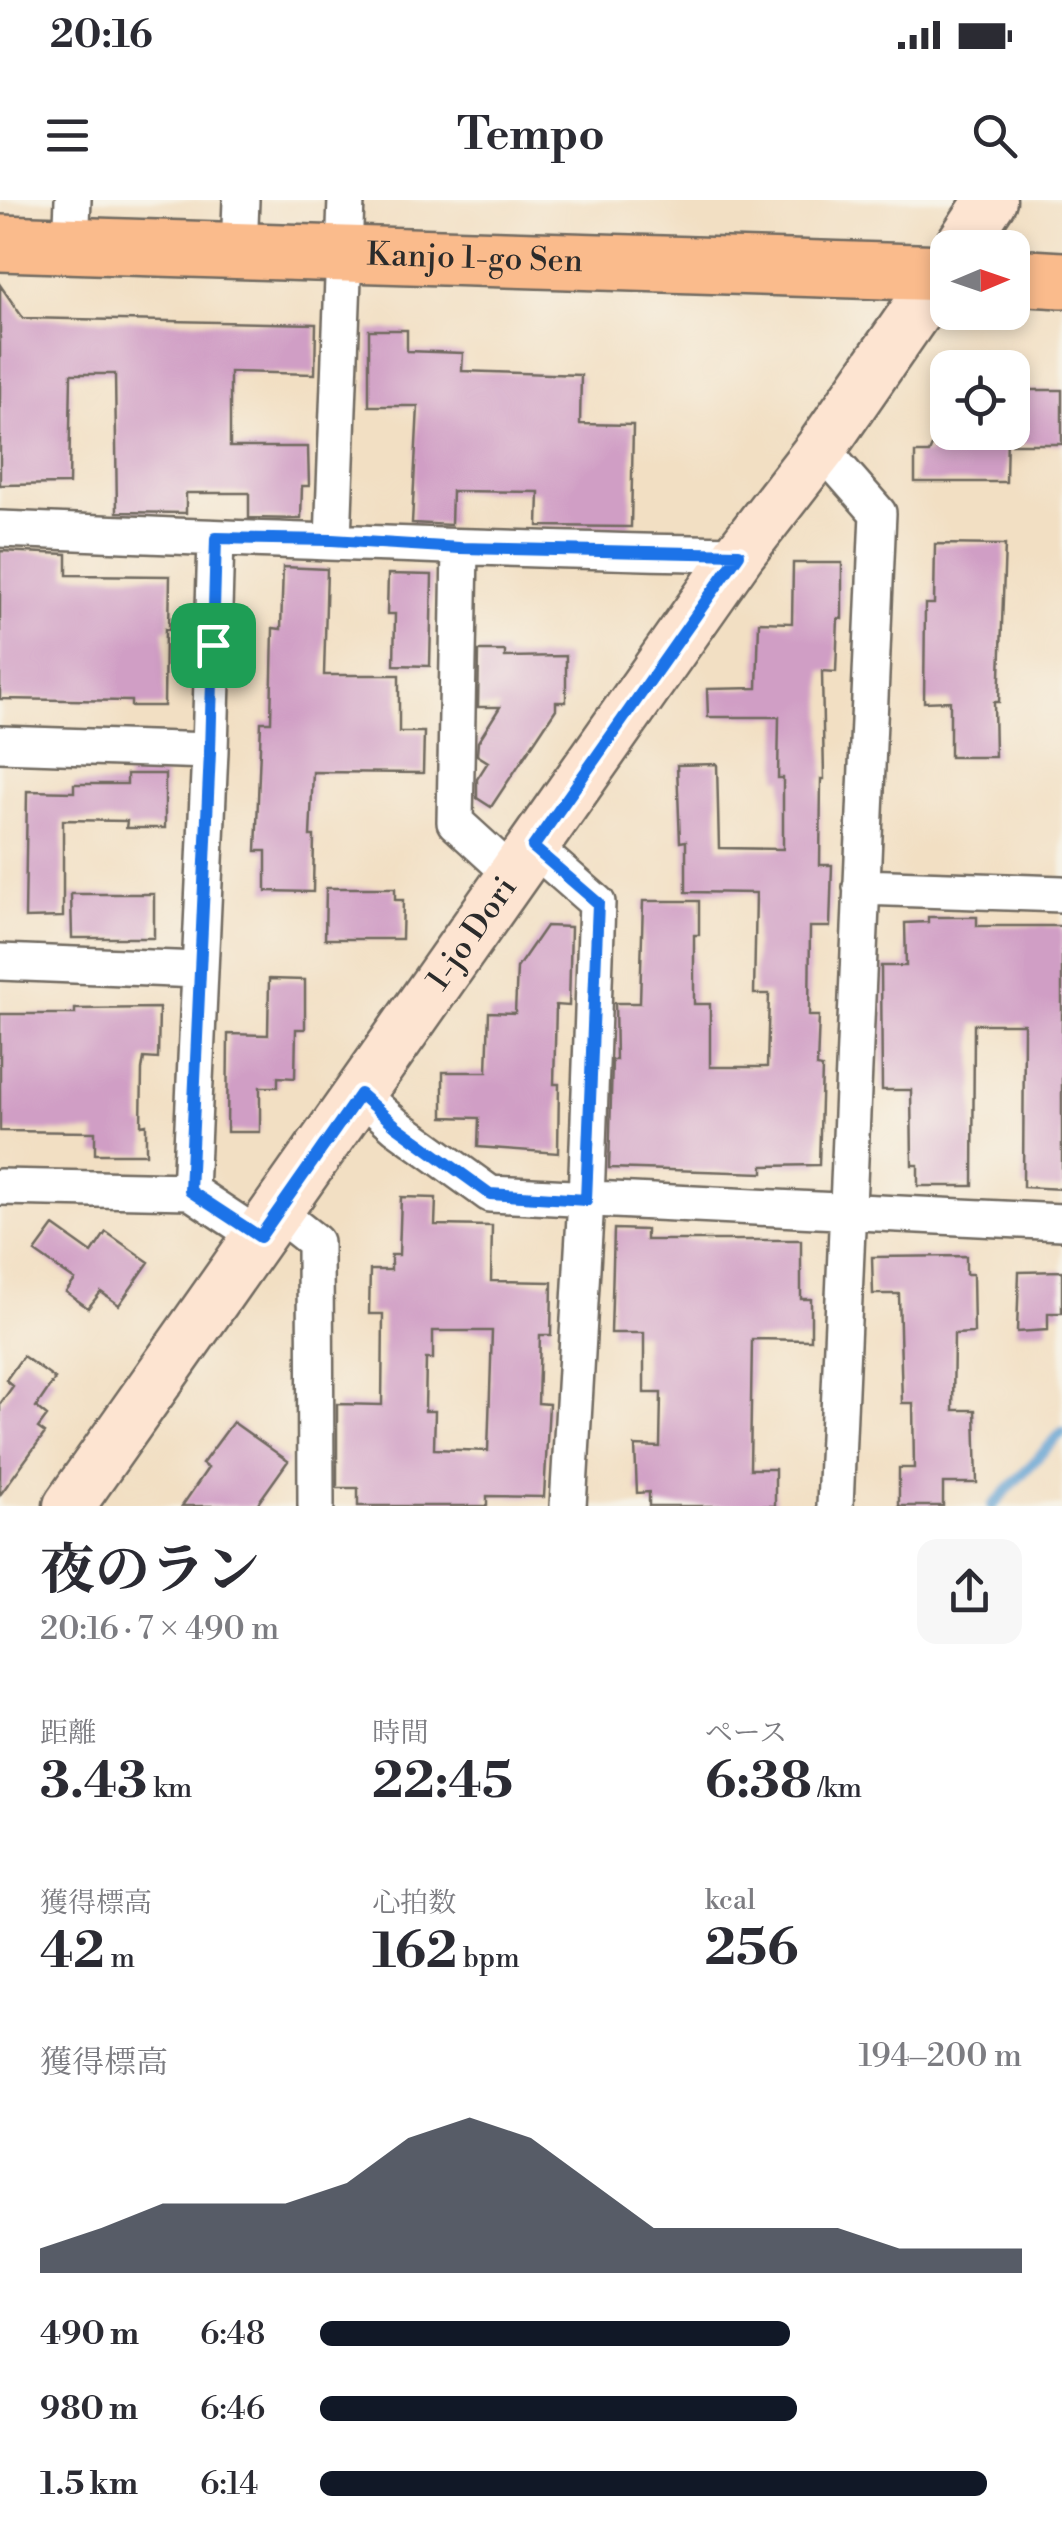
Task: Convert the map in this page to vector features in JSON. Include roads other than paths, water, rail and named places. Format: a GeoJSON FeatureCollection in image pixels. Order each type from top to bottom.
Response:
{"type":"FeatureCollection","features":[{"type":"Feature","properties":{"kind":"main road","name":"1-jo Dori"},"geometry":{"type":"LineString","coordinates":[[972,230],[991,200]]}},
{"type":"Feature","properties":{"kind":"main road","name":"Kanjo 1-go Sen"},"geometry":{"type":"LineString","coordinates":[[0,243],[72,223],[240,226],[344,255],[930,265]]}},
{"type":"Feature","properties":{"kind":"main road"},"geometry":{"type":"LineString","coordinates":[[1030,278],[1062,280]]}},
{"type":"Feature","properties":{"kind":"main road","name":"1-jo Dori"},"geometry":{"type":"LineString","coordinates":[[69,1506],[739,554],[821,448],[930,292]]}},
{"type":"Feature","properties":{"kind":"street"},"geometry":{"type":"LineString","coordinates":[[332,540],[346,200]]}},
{"type":"Feature","properties":{"kind":"street"},"geometry":{"type":"LineString","coordinates":[[821,448],[878,513],[835,1506]]}},
{"type":"Feature","properties":{"kind":"street"},"geometry":{"type":"LineString","coordinates":[[0,529],[460,548],[739,554]]}},
{"type":"Feature","properties":{"kind":"street"},"geometry":{"type":"LineString","coordinates":[[190,1191],[216,538]]}},
{"type":"Feature","properties":{"kind":"street"},"geometry":{"type":"LineString","coordinates":[[460,548],[456,822],[598,903],[568,1506]]}},
{"type":"Feature","properties":{"kind":"street"},"geometry":{"type":"LineString","coordinates":[[0,744],[210,752]]}},
{"type":"Feature","properties":{"kind":"street"},"geometry":{"type":"LineString","coordinates":[[861,888],[1062,894]]}},
{"type":"Feature","properties":{"kind":"street"},"geometry":{"type":"LineString","coordinates":[[0,962],[198,970]]}},
{"type":"Feature","properties":{"kind":"street"},"geometry":{"type":"LineString","coordinates":[[360,1094],[396,1126],[490,1194],[1062,1222]]}},
{"type":"Feature","properties":{"kind":"street"},"geometry":{"type":"LineString","coordinates":[[0,1187],[190,1191],[315,1242],[316,1506]]}},
{"type":"Feature","properties":{"kind":"waterway"},"geometry":{"type":"LineString","coordinates":[[992,1506],[1062,1432]]}}]}
